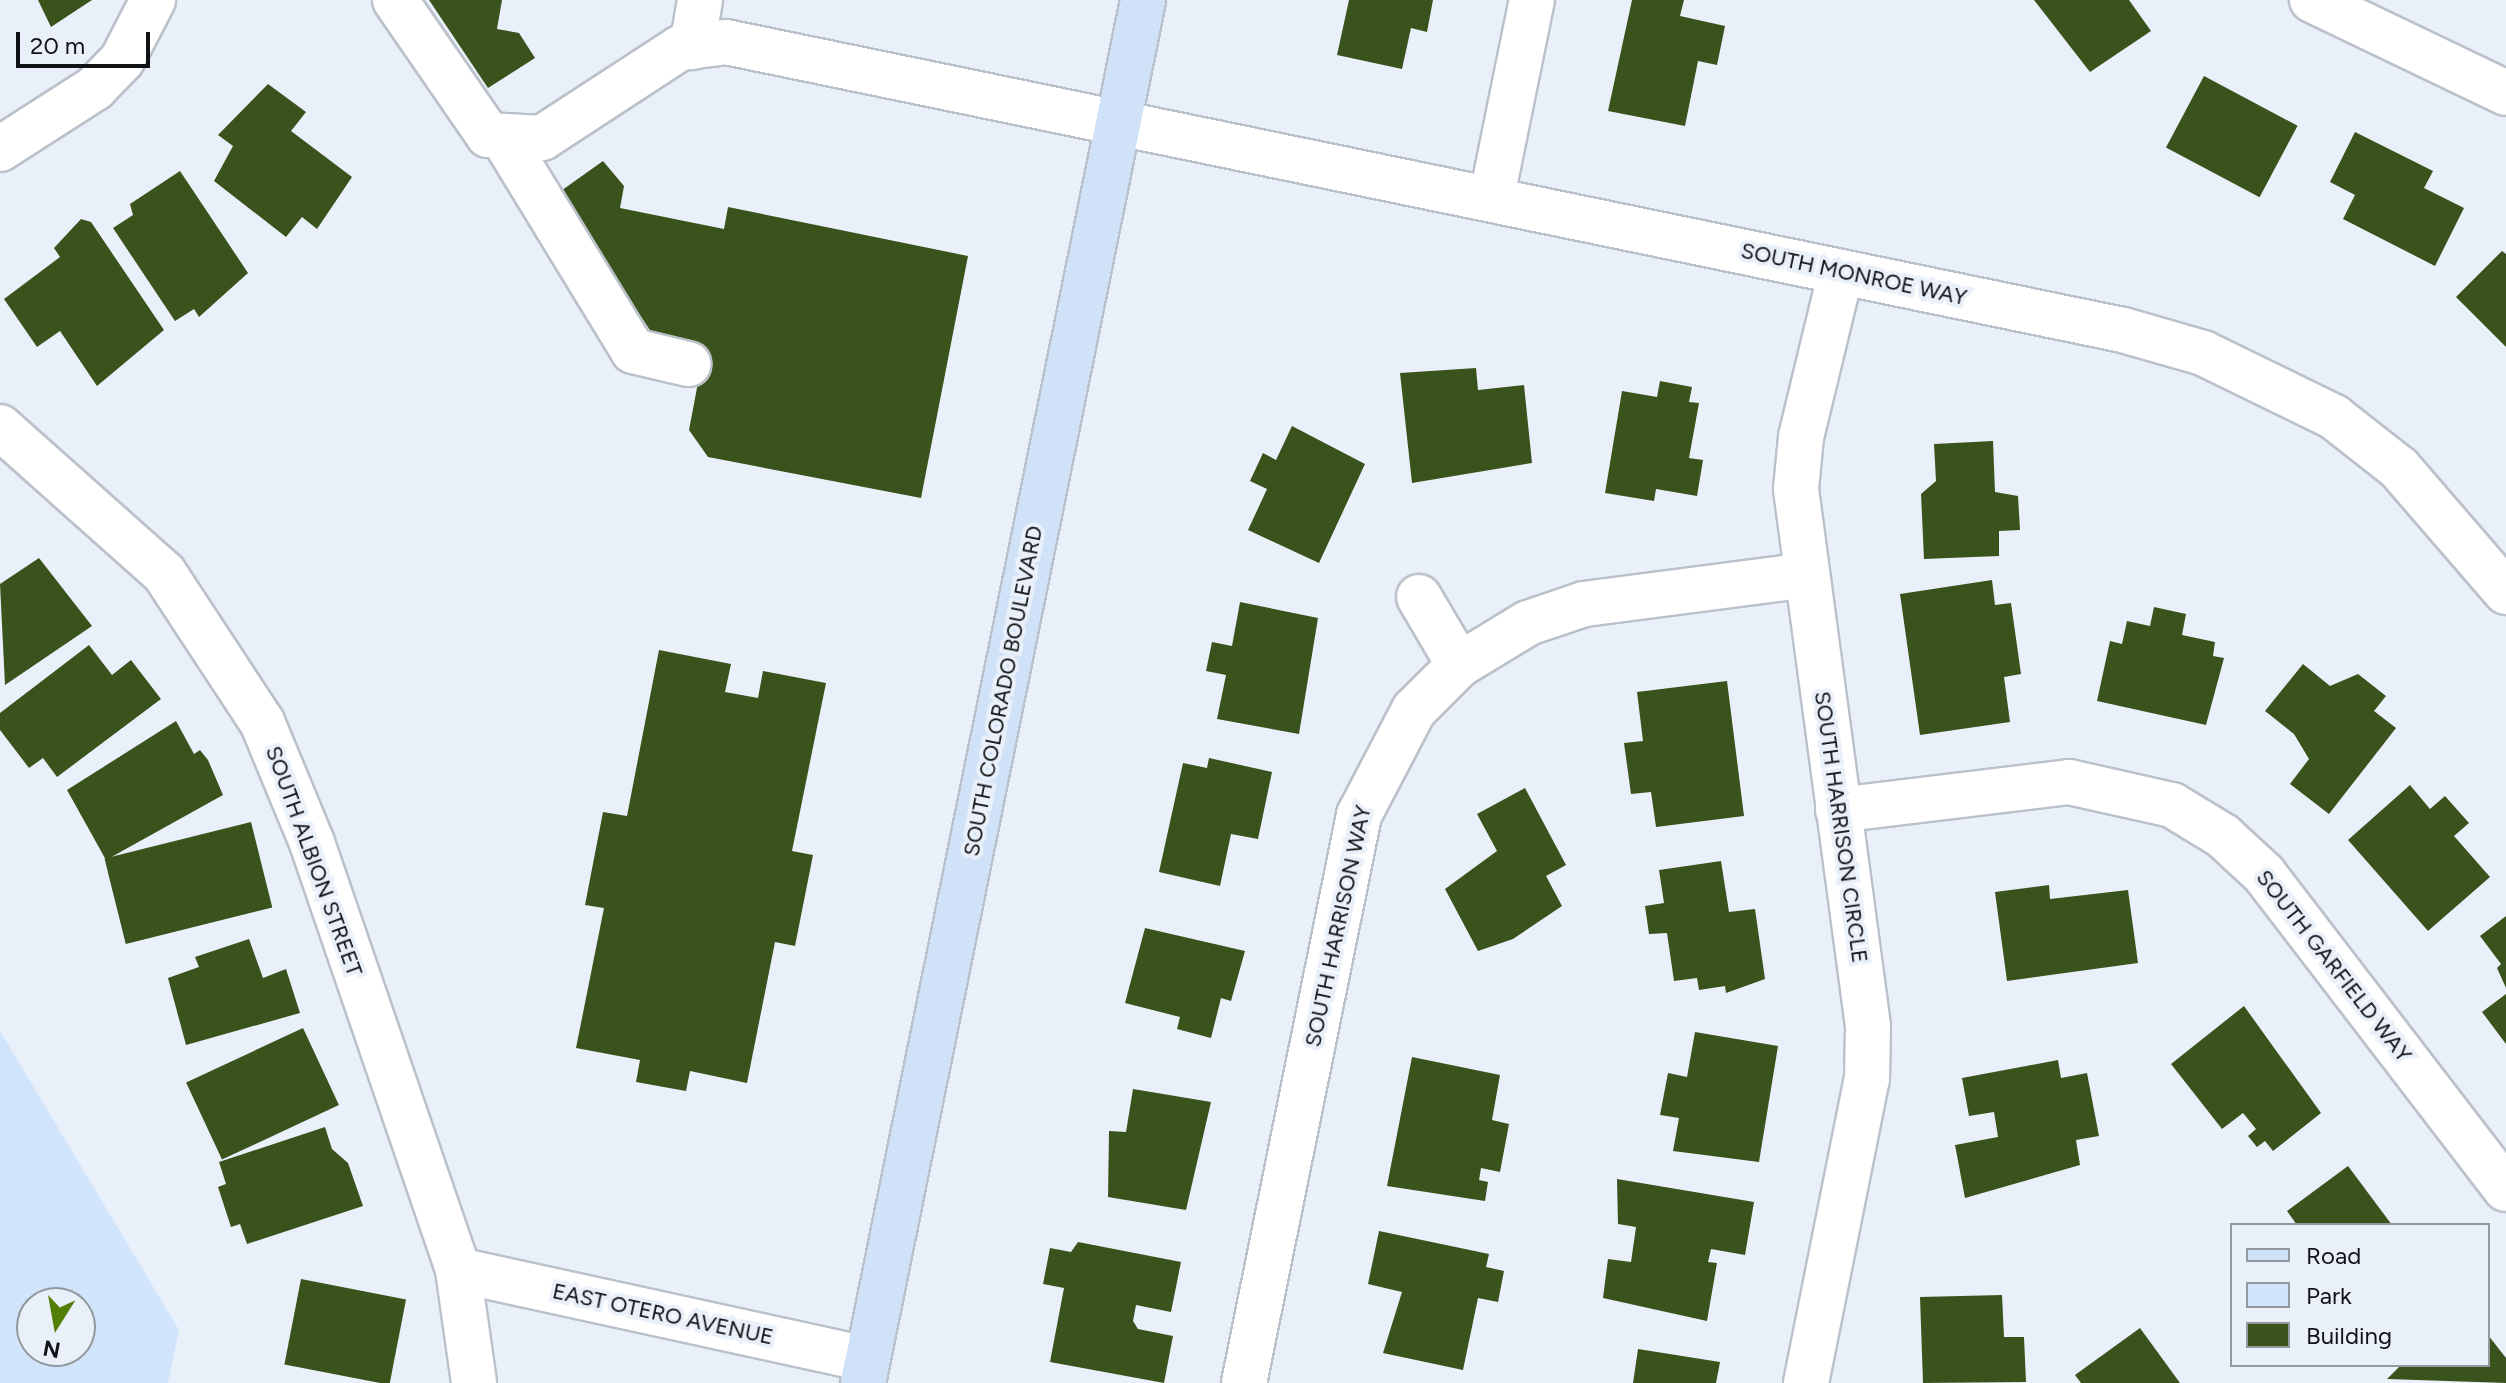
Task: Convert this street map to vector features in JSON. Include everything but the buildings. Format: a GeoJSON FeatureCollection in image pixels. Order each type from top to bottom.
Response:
{"type":"FeatureCollection","features":[{"type":"Feature","properties":{"kind":"main road","name":"SOUTH COLORADO BOULEVARD"},"geometry":{"type":"LineString","coordinates":[[865,1371],[1143,0]]}},
{"type":"Feature","properties":{"kind":"street"},"geometry":{"type":"LineString","coordinates":[[0,149],[95,88],[122,60],[153,0]]}},
{"type":"Feature","properties":{"kind":"street"},"geometry":{"type":"LineString","coordinates":[[395,0],[488,135],[542,138],[692,47],[700,0]]}},
{"type":"Feature","properties":{"kind":"street"},"geometry":{"type":"LineString","coordinates":[[1492,196],[1532,0]]}},
{"type":"Feature","properties":{"kind":"street"},"geometry":{"type":"LineString","coordinates":[[2312,0],[2506,93]]}},
{"type":"Feature","properties":{"kind":"street","name":"SOUTH MONROE WAY"},"geometry":{"type":"LineString","coordinates":[[692,47],[726,42],[1492,196],[2123,330],[2277,384],[2399,468],[2506,592]]}},
{"type":"Feature","properties":{"kind":"street"},"geometry":{"type":"LineString","coordinates":[[502,136],[633,351],[688,364]]}},
{"type":"Feature","properties":{"kind":"street","name":"SOUTH HARRISON CIRCLE"},"geometry":{"type":"LineString","coordinates":[[1806,1383],[1867,1079],[1868,1026],[1796,489],[1801,437],[1841,272]]}},
{"type":"Feature","properties":{"kind":"street","name":"SOUTH ALBION STREET"},"geometry":{"type":"LineString","coordinates":[[0,427],[164,573],[262,722],[312,843],[458,1270],[474,1383]]}},
{"type":"Feature","properties":{"kind":"street","name":"SOUTH HARRISON WAY"},"geometry":{"type":"LineString","coordinates":[[1244,1383],[1359,815],[1414,710],[1459,665],[1528,623],[1584,604],[1806,575]]}},
{"type":"Feature","properties":{"kind":"street"},"geometry":{"type":"LineString","coordinates":[[1419,597],[1459,665]]}},
{"type":"Feature","properties":{"kind":"street","name":"SOUTH GARFIELD WAY"},"geometry":{"type":"LineString","coordinates":[[1838,810],[2069,782],[2172,805],[2223,836],[2264,874],[2506,1189]]}},
{"type":"Feature","properties":{"kind":"street","name":"EAST OTERO AVENUE"},"geometry":{"type":"LineString","coordinates":[[458,1270],[865,1371]]}},
{"type":"Feature","properties":{"kind":"green space"},"geometry":{"type":"Polygon","coordinates":[[[0,1031],[179,1330],[168,1383],[0,1383],[0,1031]]]}}]}
